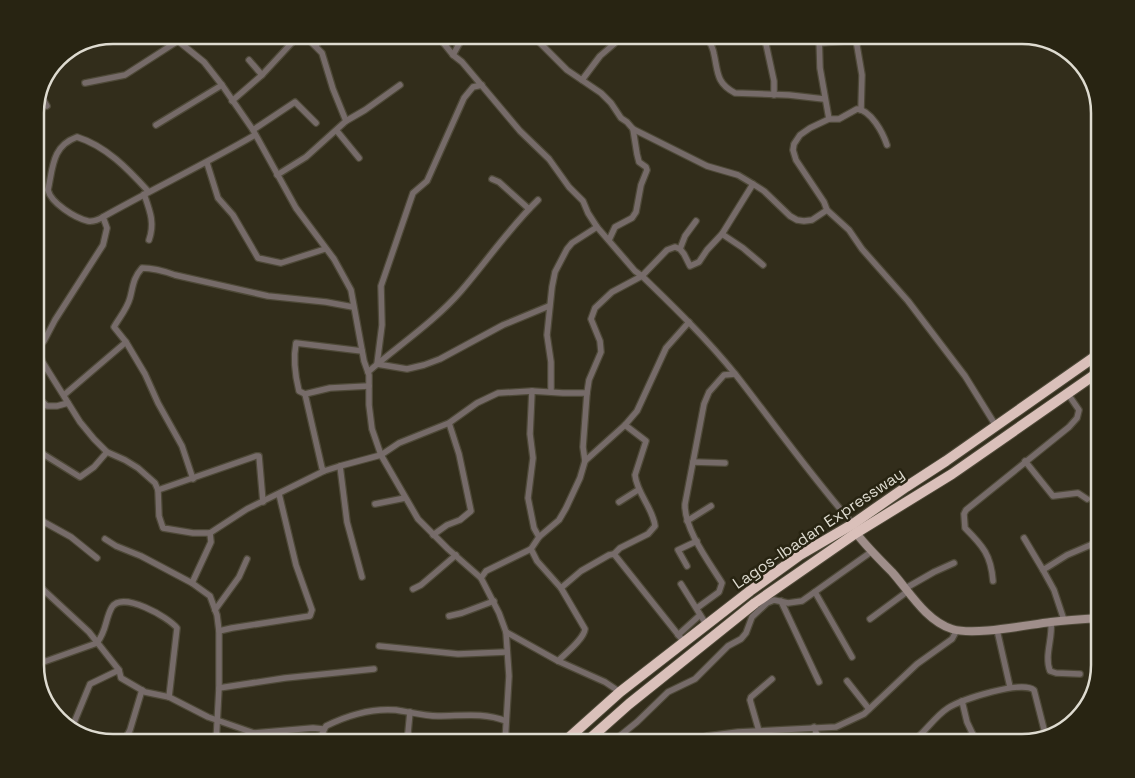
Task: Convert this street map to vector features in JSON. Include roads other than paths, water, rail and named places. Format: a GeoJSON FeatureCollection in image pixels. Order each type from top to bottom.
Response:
{"type":"FeatureCollection","features":[{"type":"Feature","properties":{"kind":"highway","name":"Lagos-Ibadan Expressway"},"geometry":{"type":"LineString","coordinates":[[595,734],[651,686],[755,603],[855,528],[1091,359]]}},
{"type":"Feature","properties":{"kind":"highway","name":"Lagos-Ibadan Expressway"},"geometry":{"type":"LineString","coordinates":[[573,734],[703,620],[800,556],[952,474],[1091,377]]}},
{"type":"Feature","properties":{"kind":"street"},"geometry":{"type":"LineString","coordinates":[[85,83],[125,75],[173,44]]}},
{"type":"Feature","properties":{"kind":"street"},"geometry":{"type":"LineString","coordinates":[[182,44],[204,62],[222,85],[254,133],[296,208],[334,259],[346,279],[351,290],[362,351],[368,372],[370,418],[381,455],[418,519],[481,578],[494,601],[506,632],[510,676],[505,734]]}},
{"type":"Feature","properties":{"kind":"street"},"geometry":{"type":"LineString","coordinates":[[232,101],[262,75],[290,44]]}},
{"type":"Feature","properties":{"kind":"street"},"geometry":{"type":"LineString","coordinates":[[444,44],[482,85],[520,132],[549,159],[568,187],[583,201],[597,227],[635,271],[689,322],[735,374],[855,528],[871,552],[907,589],[926,612],[939,622],[957,630],[996,630],[1064,620],[1091,618]]}},
{"type":"Feature","properties":{"kind":"street"},"geometry":{"type":"LineString","coordinates":[[453,55],[459,44]]}},
{"type":"Feature","properties":{"kind":"street"},"geometry":{"type":"LineString","coordinates":[[541,44],[567,70],[601,93],[611,103],[621,118],[633,129],[707,166],[738,175],[764,191],[790,216],[797,220],[812,220],[827,210]]}},
{"type":"Feature","properties":{"kind":"street"},"geometry":{"type":"LineString","coordinates":[[582,80],[600,56],[614,44]]}},
{"type":"Feature","properties":{"kind":"street"},"geometry":{"type":"LineString","coordinates":[[710,44],[722,84],[735,93],[788,95],[824,99]]}},
{"type":"Feature","properties":{"kind":"street"},"geometry":{"type":"LineString","coordinates":[[766,44],[774,81],[774,95]]}},
{"type":"Feature","properties":{"kind":"street"},"geometry":{"type":"LineString","coordinates":[[820,44],[820,68],[824,99],[829,118]]}},
{"type":"Feature","properties":{"kind":"street"},"geometry":{"type":"LineString","coordinates":[[858,44],[862,75],[861,110]]}},
{"type":"Feature","properties":{"kind":"street"},"geometry":{"type":"LineString","coordinates":[[316,45],[322,53],[333,90],[346,121]]}},
{"type":"Feature","properties":{"kind":"street"},"geometry":{"type":"LineString","coordinates":[[249,60],[262,75]]}},
{"type":"Feature","properties":{"kind":"street"},"geometry":{"type":"LineString","coordinates":[[156,125],[222,85]]}},
{"type":"Feature","properties":{"kind":"street"},"geometry":{"type":"LineString","coordinates":[[277,175],[306,157],[346,121],[400,85]]}},
{"type":"Feature","properties":{"kind":"street"},"geometry":{"type":"LineString","coordinates":[[376,364],[382,325],[381,286],[413,193],[428,181],[464,98],[473,87],[482,85]]}},
{"type":"Feature","properties":{"kind":"street"},"geometry":{"type":"LineString","coordinates":[[45,102],[48,106]]}},
{"type":"Feature","properties":{"kind":"street"},"geometry":{"type":"LineString","coordinates":[[149,240],[153,225],[146,193],[122,164],[92,143],[77,136],[66,140],[57,152],[48,190],[49,194],[54,201],[66,210],[80,218],[95,221],[146,193],[207,163],[254,133],[295,102],[316,123]]}},
{"type":"Feature","properties":{"kind":"street"},"geometry":{"type":"LineString","coordinates":[[887,145],[874,123],[861,110],[857,109],[839,119],[829,118],[810,128],[800,136],[794,144],[793,150],[796,160],[824,202],[827,210],[849,230],[862,249],[908,301],[965,376],[996,426]]}},
{"type":"Feature","properties":{"kind":"street"},"geometry":{"type":"LineString","coordinates":[[609,240],[615,227],[632,218],[636,212],[641,185],[647,170],[640,162],[637,154],[633,129]]}},
{"type":"Feature","properties":{"kind":"street"},"geometry":{"type":"LineString","coordinates":[[337,131],[359,158]]}},
{"type":"Feature","properties":{"kind":"street"},"geometry":{"type":"LineString","coordinates":[[207,163],[218,198],[233,215],[258,258],[281,263],[325,249]]}},
{"type":"Feature","properties":{"kind":"street"},"geometry":{"type":"LineString","coordinates":[[492,179],[499,182],[529,209]]}},
{"type":"Feature","properties":{"kind":"street"},"geometry":{"type":"LineString","coordinates":[[481,578],[486,571],[531,549],[539,537],[559,520],[580,478],[584,461],[584,422],[589,380],[601,352],[600,341],[591,319],[595,308],[612,292],[642,276],[666,250],[675,247],[680,249],[690,266],[699,262],[722,234],[753,184]]}},
{"type":"Feature","properties":{"kind":"street"},"geometry":{"type":"LineString","coordinates":[[368,372],[432,320],[460,292],[507,232],[538,200]]}},
{"type":"Feature","properties":{"kind":"street"},"geometry":{"type":"LineString","coordinates":[[44,341],[55,320],[103,245],[107,228],[103,217]]}},
{"type":"Feature","properties":{"kind":"street"},"geometry":{"type":"LineString","coordinates":[[680,249],[685,236],[696,221]]}},
{"type":"Feature","properties":{"kind":"street"},"geometry":{"type":"LineString","coordinates":[[550,392],[551,362],[547,335],[555,272],[561,257],[572,243],[597,227]]}},
{"type":"Feature","properties":{"kind":"street"},"geometry":{"type":"LineString","coordinates":[[722,234],[743,248],[763,266]]}},
{"type":"Feature","properties":{"kind":"street"},"geometry":{"type":"LineString","coordinates":[[193,479],[182,446],[126,342],[114,327],[127,306],[133,282],[142,268],[161,270],[175,275],[268,296],[353,307]]}},
{"type":"Feature","properties":{"kind":"street"},"geometry":{"type":"LineString","coordinates":[[376,364],[407,370],[424,365],[440,359],[503,325],[550,306]]}},
{"type":"Feature","properties":{"kind":"street"},"geometry":{"type":"LineString","coordinates":[[584,461],[625,425],[642,403],[666,348],[689,322]]}},
{"type":"Feature","properties":{"kind":"street"},"geometry":{"type":"LineString","coordinates":[[64,395],[126,342]]}},
{"type":"Feature","properties":{"kind":"street"},"geometry":{"type":"LineString","coordinates":[[362,351],[296,343],[294,354],[296,380],[299,391],[305,394],[330,388],[369,386]]}},
{"type":"Feature","properties":{"kind":"street"},"geometry":{"type":"LineString","coordinates":[[44,364],[80,422],[107,452],[138,468],[155,483],[158,490],[159,516],[163,528],[193,533],[210,533],[247,509],[324,471],[381,455],[399,443],[449,423],[477,403],[498,393],[532,391],[587,393]]}},
{"type":"Feature","properties":{"kind":"street"},"geometry":{"type":"LineString","coordinates":[[697,608],[719,592],[722,583],[687,521],[685,504],[704,404],[710,392],[724,375],[735,374]]}},
{"type":"Feature","properties":{"kind":"street"},"geometry":{"type":"LineString","coordinates":[[532,391],[530,434],[533,458],[528,498],[534,528],[539,537]]}},
{"type":"Feature","properties":{"kind":"street"},"geometry":{"type":"LineString","coordinates":[[305,394],[324,471]]}},
{"type":"Feature","properties":{"kind":"street"},"geometry":{"type":"LineString","coordinates":[[993,581],[991,562],[983,546],[965,528],[964,514],[966,510],[1069,427],[1077,418],[1078,410],[1068,394]]}},
{"type":"Feature","properties":{"kind":"street"},"geometry":{"type":"LineString","coordinates":[[44,403],[47,406],[57,406],[68,403]]}},
{"type":"Feature","properties":{"kind":"street"},"geometry":{"type":"LineString","coordinates":[[433,535],[447,525],[460,520],[471,511],[459,454],[449,423]]}},
{"type":"Feature","properties":{"kind":"street"},"geometry":{"type":"LineString","coordinates":[[561,588],[581,571],[648,534],[655,526],[654,519],[638,490],[635,475],[646,441],[625,425]]}},
{"type":"Feature","properties":{"kind":"street"},"geometry":{"type":"LineString","coordinates":[[44,454],[80,477],[94,467],[107,452]]}},
{"type":"Feature","properties":{"kind":"street"},"geometry":{"type":"LineString","coordinates":[[158,490],[193,479],[249,457],[259,456],[263,502]]}},
{"type":"Feature","properties":{"kind":"street"},"geometry":{"type":"LineString","coordinates":[[1025,461],[1052,496],[1078,494],[1087,499]]}},
{"type":"Feature","properties":{"kind":"street"},"geometry":{"type":"LineString","coordinates":[[693,462],[724,463]]}},
{"type":"Feature","properties":{"kind":"street"},"geometry":{"type":"LineString","coordinates":[[340,466],[347,522],[362,577]]}},
{"type":"Feature","properties":{"kind":"street"},"geometry":{"type":"LineString","coordinates":[[619,502],[638,490]]}},
{"type":"Feature","properties":{"kind":"street"},"geometry":{"type":"LineString","coordinates":[[219,631],[310,616],[312,610],[296,565],[279,494]]}},
{"type":"Feature","properties":{"kind":"street"},"geometry":{"type":"LineString","coordinates":[[375,504],[405,498]]}},
{"type":"Feature","properties":{"kind":"street"},"geometry":{"type":"LineString","coordinates":[[687,521],[711,506]]}},
{"type":"Feature","properties":{"kind":"street"},"geometry":{"type":"LineString","coordinates":[[44,522],[71,537],[97,558]]}},
{"type":"Feature","properties":{"kind":"street"},"geometry":{"type":"LineString","coordinates":[[192,583],[212,542],[210,533]]}},
{"type":"Feature","properties":{"kind":"street"},"geometry":{"type":"LineString","coordinates":[[1024,538],[1054,590],[1064,620]]}},
{"type":"Feature","properties":{"kind":"street"},"geometry":{"type":"LineString","coordinates":[[105,539],[192,583],[210,596],[219,631],[219,688],[216,734]]}},
{"type":"Feature","properties":{"kind":"street"},"geometry":{"type":"LineString","coordinates":[[687,566],[678,550],[697,541]]}},
{"type":"Feature","properties":{"kind":"street"},"geometry":{"type":"LineString","coordinates":[[1043,570],[1067,555],[1091,545]]}},
{"type":"Feature","properties":{"kind":"street"},"geometry":{"type":"LineString","coordinates":[[531,549],[537,561],[561,588],[585,629],[580,639],[558,661]]}},
{"type":"Feature","properties":{"kind":"street"},"geometry":{"type":"LineString","coordinates":[[622,734],[668,692],[695,679],[728,646],[741,639],[746,633],[752,617],[759,610],[774,600],[796,603],[815,592],[871,552]]}},
{"type":"Feature","properties":{"kind":"street"},"geometry":{"type":"LineString","coordinates":[[614,554],[681,639]]}},
{"type":"Feature","properties":{"kind":"street"},"geometry":{"type":"LineString","coordinates":[[413,589],[421,585],[456,555]]}},
{"type":"Feature","properties":{"kind":"street"},"geometry":{"type":"LineString","coordinates":[[215,610],[240,577],[247,559]]}},
{"type":"Feature","properties":{"kind":"street"},"geometry":{"type":"LineString","coordinates":[[870,619],[907,589],[934,572],[954,563]]}},
{"type":"Feature","properties":{"kind":"street"},"geometry":{"type":"LineString","coordinates":[[682,584],[703,620]]}},
{"type":"Feature","properties":{"kind":"street"},"geometry":{"type":"LineString","coordinates":[[44,590],[81,624],[97,642],[119,670],[120,678],[142,690],[169,697],[216,720],[254,733],[314,728],[323,729]]}},
{"type":"Feature","properties":{"kind":"street"},"geometry":{"type":"LineString","coordinates":[[815,592],[852,657]]}},
{"type":"Feature","properties":{"kind":"street"},"geometry":{"type":"LineString","coordinates":[[449,616],[494,601]]}},
{"type":"Feature","properties":{"kind":"street"},"geometry":{"type":"LineString","coordinates":[[781,601],[819,682]]}},
{"type":"Feature","properties":{"kind":"street"},"geometry":{"type":"LineString","coordinates":[[44,662],[97,642],[102,635],[112,607],[119,602],[141,605],[152,610],[178,628],[169,697]]}},
{"type":"Feature","properties":{"kind":"street"},"geometry":{"type":"LineString","coordinates":[[1052,622],[1049,668],[1052,672],[1056,673],[1080,674]]}},
{"type":"Feature","properties":{"kind":"street"},"geometry":{"type":"LineString","coordinates":[[722,734],[836,727],[864,714],[917,664],[952,639],[957,630]]}},
{"type":"Feature","properties":{"kind":"street"},"geometry":{"type":"LineString","coordinates":[[996,630],[1010,687]]}},
{"type":"Feature","properties":{"kind":"street"},"geometry":{"type":"LineString","coordinates":[[506,632],[558,661],[606,682],[620,692]]}},
{"type":"Feature","properties":{"kind":"street"},"geometry":{"type":"LineString","coordinates":[[379,646],[458,654],[507,652]]}},
{"type":"Feature","properties":{"kind":"street"},"geometry":{"type":"LineString","coordinates":[[219,688],[285,678],[374,669]]}},
{"type":"Feature","properties":{"kind":"street"},"geometry":{"type":"LineString","coordinates":[[74,723],[90,684],[119,670]]}},
{"type":"Feature","properties":{"kind":"street"},"geometry":{"type":"LineString","coordinates":[[759,732],[750,700],[772,679]]}},
{"type":"Feature","properties":{"kind":"street"},"geometry":{"type":"LineString","coordinates":[[847,681],[868,710]]}},
{"type":"Feature","properties":{"kind":"street"},"geometry":{"type":"LineString","coordinates":[[923,734],[948,708],[962,701],[1010,687],[1029,687],[1034,690],[1044,731]]}},
{"type":"Feature","properties":{"kind":"street"},"geometry":{"type":"LineString","coordinates":[[128,734],[142,690]]}},
{"type":"Feature","properties":{"kind":"street"},"geometry":{"type":"LineString","coordinates":[[962,701],[967,722],[973,734]]}},
{"type":"Feature","properties":{"kind":"street"},"geometry":{"type":"LineString","coordinates":[[322,734],[326,726],[339,719],[372,710],[386,709],[438,716],[486,715],[506,721]]}},
{"type":"Feature","properties":{"kind":"street"},"geometry":{"type":"LineString","coordinates":[[408,734],[410,712]]}},
{"type":"Feature","properties":{"kind":"street"},"geometry":{"type":"LineString","coordinates":[[814,727],[817,734]]}}]}
